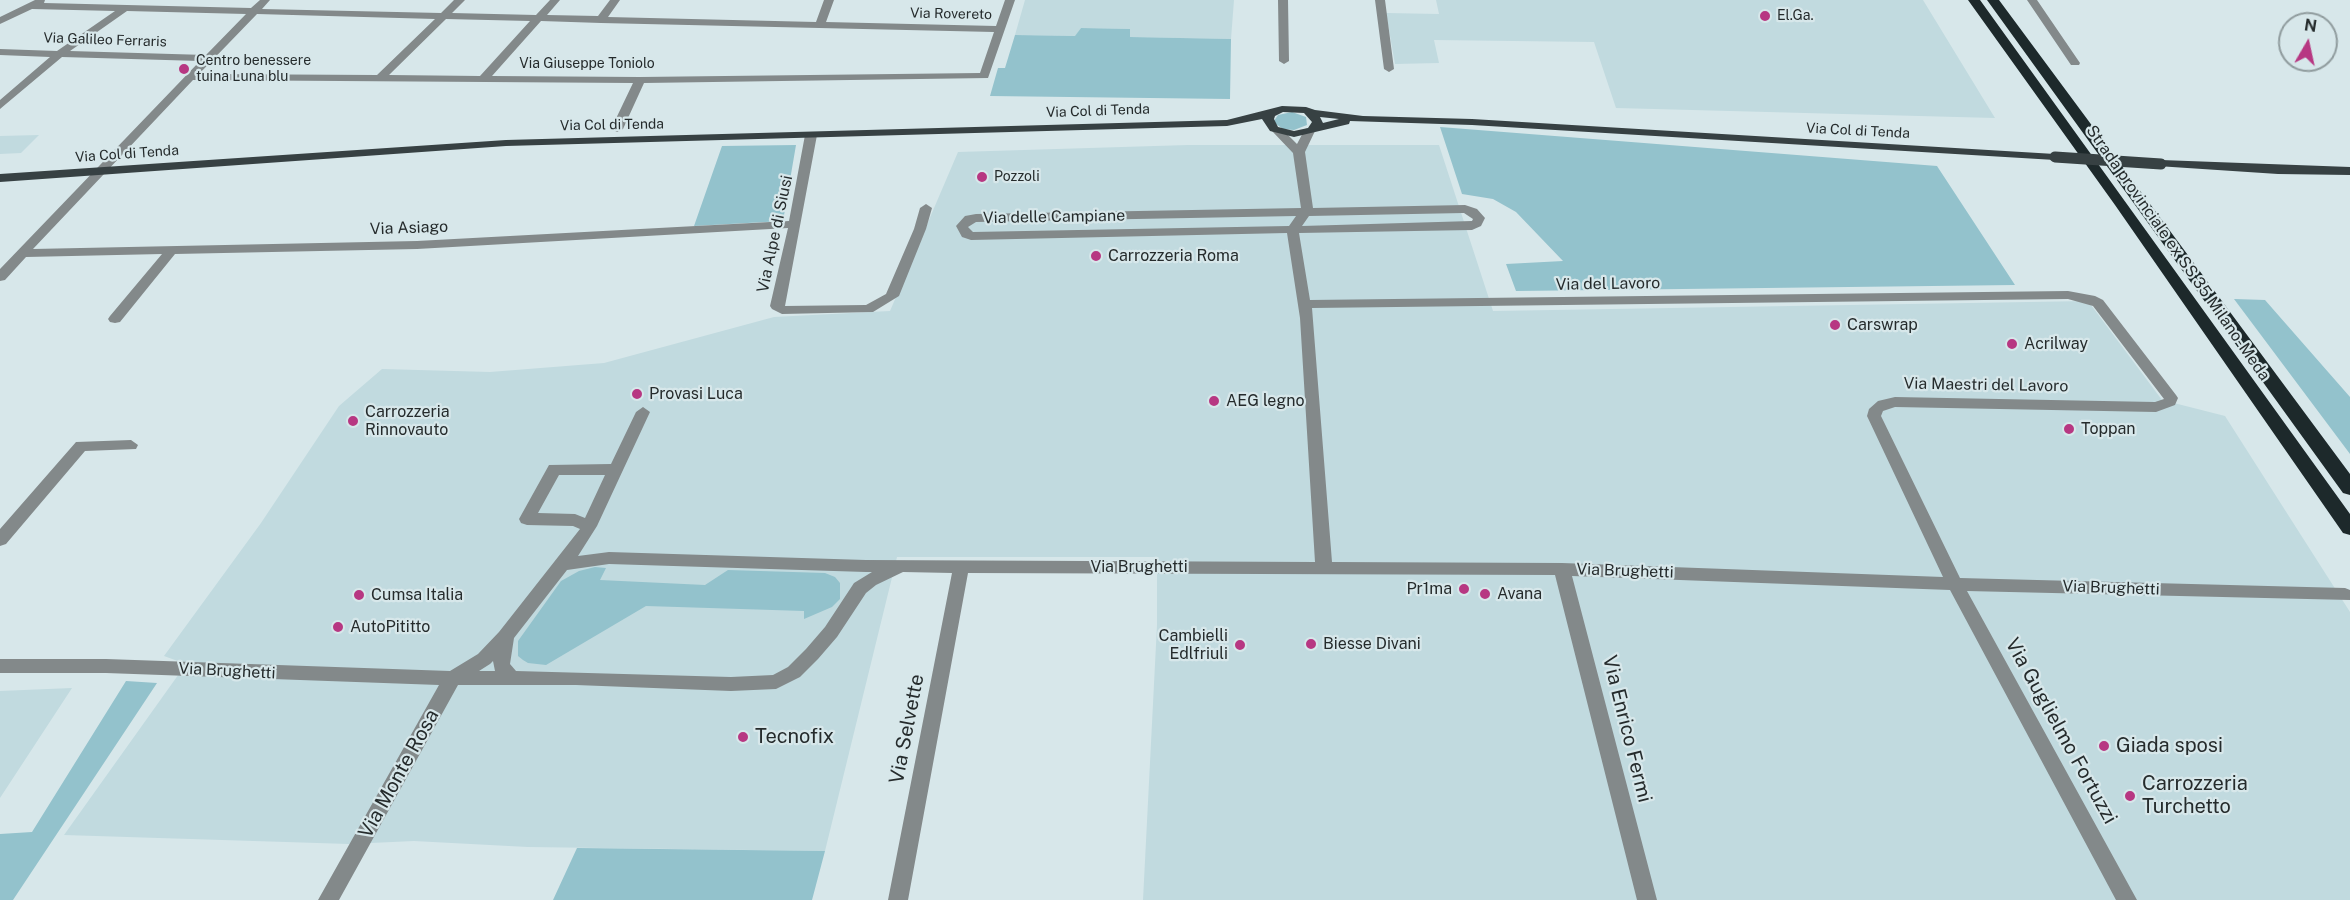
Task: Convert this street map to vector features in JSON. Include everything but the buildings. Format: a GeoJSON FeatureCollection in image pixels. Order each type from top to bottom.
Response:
{"type":"FeatureCollection","features":[{"type":"Feature","properties":{"kind":"highway","name":"Strada provinciale ex SS 35 Milano-Meda"},"geometry":{"type":"LineString","coordinates":[[1974,0],[2350,528]]}},
{"type":"Feature","properties":{"kind":"highway","name":"Strada provinciale ex SS 35 Milano-Meda"},"geometry":{"type":"LineString","coordinates":[[1994,0],[2350,488]]}},
{"type":"Feature","properties":{"kind":"main road","name":"Via Col di Tenda"},"geometry":{"type":"LineString","coordinates":[[1227,123],[1290,108],[1363,119],[1473,122],[2161,164],[2350,171]]}},
{"type":"Feature","properties":{"kind":"main road"},"geometry":{"type":"LineString","coordinates":[[1311,131],[1318,122],[1312,113]]}},
{"type":"Feature","properties":{"kind":"main road"},"geometry":{"type":"LineString","coordinates":[[1270,114],[1269,124],[1276,130]]}},
{"type":"Feature","properties":{"kind":"main road","name":"Via Col di Tenda"},"geometry":{"type":"LineString","coordinates":[[0,178],[506,143],[1227,123],[1294,134],[1330,124],[1363,119]]}},
{"type":"Feature","properties":{"kind":"street"},"geometry":{"type":"LineString","coordinates":[[0,21],[44,0]]}},
{"type":"Feature","properties":{"kind":"street"},"geometry":{"type":"LineString","coordinates":[[0,106],[59,54],[137,0]]}},
{"type":"Feature","properties":{"kind":"street"},"geometry":{"type":"LineString","coordinates":[[0,277],[189,76],[265,0]]}},
{"type":"Feature","properties":{"kind":"street"},"geometry":{"type":"LineString","coordinates":[[380,78],[460,0]]}},
{"type":"Feature","properties":{"kind":"street"},"geometry":{"type":"LineString","coordinates":[[483,79],[555,0]]}},
{"type":"Feature","properties":{"kind":"street"},"geometry":{"type":"LineString","coordinates":[[601,20],[615,0]]}},
{"type":"Feature","properties":{"kind":"street"},"geometry":{"type":"LineString","coordinates":[[820,25],[830,0]]}},
{"type":"Feature","properties":{"kind":"street"},"geometry":{"type":"LineString","coordinates":[[999,29],[1010,0]]}},
{"type":"Feature","properties":{"kind":"street"},"geometry":{"type":"LineString","coordinates":[[1283,0],[1284,61]]}},
{"type":"Feature","properties":{"kind":"street"},"geometry":{"type":"LineString","coordinates":[[1380,0],[1389,69]]}},
{"type":"Feature","properties":{"kind":"street"},"geometry":{"type":"LineString","coordinates":[[2032,0],[2075,63]]}},
{"type":"Feature","properties":{"kind":"street","name":"Via Rovereto"},"geometry":{"type":"LineString","coordinates":[[32,6],[999,29]]}},
{"type":"Feature","properties":{"kind":"street","name":"Via Giuseppe Toniolo"},"geometry":{"type":"LineString","coordinates":[[189,76],[640,80],[984,76],[999,29]]}},
{"type":"Feature","properties":{"kind":"street","name":"Via Galileo Ferraris"},"geometry":{"type":"LineString","coordinates":[[0,52],[208,58]]}},
{"type":"Feature","properties":{"kind":"street"},"geometry":{"type":"LineString","coordinates":[[617,129],[640,80]]}},
{"type":"Feature","properties":{"kind":"street"},"geometry":{"type":"LineString","coordinates":[[1276,130],[1299,152],[1308,207],[1293,230],[1308,318],[1324,568]]}},
{"type":"Feature","properties":{"kind":"street"},"geometry":{"type":"LineString","coordinates":[[1299,152],[1311,131]]}},
{"type":"Feature","properties":{"kind":"street","name":"Via Alpe di Siusi"},"geometry":{"type":"LineString","coordinates":[[811,135],[777,306],[779,308],[786,311],[868,309],[892,296],[920,229],[926,208]]}},
{"type":"Feature","properties":{"kind":"street","name":"Via delle Campiane"},"geometry":{"type":"LineString","coordinates":[[1465,209],[1473,212],[1479,218],[1472,226],[971,236],[966,234],[962,226],[969,219],[976,218],[1306,212],[1465,209]]}},
{"type":"Feature","properties":{"kind":"street","name":"Via Asiago"},"geometry":{"type":"LineString","coordinates":[[24,253],[417,245],[795,224]]}},
{"type":"Feature","properties":{"kind":"street"},"geometry":{"type":"LineString","coordinates":[[115,319],[171,250]]}},
{"type":"Feature","properties":{"kind":"street","name":"Via del Lavoro"},"geometry":{"type":"LineString","coordinates":[[1304,304],[1673,302],[2068,295],[2090,299],[2098,303],[2146,364]]}},
{"type":"Feature","properties":{"kind":"street","name":"Via Maestri del Lavoro"},"geometry":{"type":"LineString","coordinates":[[1955,584],[1874,416],[1876,409],[1883,404],[1895,402],[2156,407],[2166,405],[2171,398],[2146,364]]}},
{"type":"Feature","properties":{"kind":"street"},"geometry":{"type":"LineString","coordinates":[[453,678],[484,659],[580,542],[643,411]]}},
{"type":"Feature","properties":{"kind":"street"},"geometry":{"type":"LineString","coordinates":[[0,540],[81,446],[132,445]]}},
{"type":"Feature","properties":{"kind":"street"},"geometry":{"type":"LineString","coordinates":[[589,525],[575,520],[527,519],[554,469],[615,470]]}},
{"type":"Feature","properties":{"kind":"street","name":"Via Brughetti"},"geometry":{"type":"LineString","coordinates":[[580,542],[582,548],[609,558]]}},
{"type":"Feature","properties":{"kind":"street","name":"Via Brughetti"},"geometry":{"type":"LineString","coordinates":[[562,564],[609,558],[961,567],[1562,569],[1955,584],[2345,595]]}},
{"type":"Feature","properties":{"kind":"street"},"geometry":{"type":"LineString","coordinates":[[839,565],[855,575],[859,580],[860,588]]}},
{"type":"Feature","properties":{"kind":"street","name":"Via Brughetti"},"geometry":{"type":"LineString","coordinates":[[0,666],[95,666],[453,678],[511,677],[731,684],[776,682],[794,672],[812,654],[831,632],[860,588],[881,574],[906,566]]}},
{"type":"Feature","properties":{"kind":"street","name":"Via Selvette"},"geometry":{"type":"LineString","coordinates":[[898,900],[961,567]]}},
{"type":"Feature","properties":{"kind":"street","name":"Via Enrico Fermi"},"geometry":{"type":"LineString","coordinates":[[1562,569],[1647,900]]}},
{"type":"Feature","properties":{"kind":"street","name":"Via Guglielmo Fortuzzi"},"geometry":{"type":"LineString","coordinates":[[1955,584],[2127,900]]}},
{"type":"Feature","properties":{"kind":"street"},"geometry":{"type":"LineString","coordinates":[[506,635],[502,648],[501,666],[511,677]]}},
{"type":"Feature","properties":{"kind":"street","name":"Via Monte Rosa"},"geometry":{"type":"LineString","coordinates":[[328,900],[453,678]]}},
{"type":"Feature","properties":{"kind":"shaded area"},"geometry":{"type":"Polygon","coordinates":[[[1025,0],[1234,0],[1231,39],[1129,37],[1130,29],[1081,28],[1076,36],[1015,35],[1025,0]]]}},
{"type":"Feature","properties":{"kind":"shaded area"},"geometry":{"type":"Polygon","coordinates":[[[1436,0],[1923,0],[1995,118],[1616,108],[1594,42],[1434,40],[1439,63],[1395,64],[1386,13],[1439,14],[1436,0]]]}},
{"type":"Feature","properties":{"kind":"shaded area"},"geometry":{"type":"Polygon","coordinates":[[[1081,28],[1130,29],[1130,37],[1231,39],[1230,99],[990,96],[998,68],[1005,68],[1015,35],[1075,36],[1081,28]]]}},
{"type":"Feature","properties":{"kind":"shaded area"},"geometry":{"type":"Polygon","coordinates":[[[1292,112],[1306,117],[1307,125],[1294,130],[1283,129],[1274,121],[1278,115],[1292,112]]]}},
{"type":"Feature","properties":{"kind":"shaded area"},"geometry":{"type":"Polygon","coordinates":[[[1440,127],[1937,166],[2015,285],[1516,291],[1506,264],[1563,261],[1516,212],[1493,199],[1462,194],[1440,127]]]}},
{"type":"Feature","properties":{"kind":"shaded area"},"geometry":{"type":"Polygon","coordinates":[[[39,135],[21,153],[0,154],[0,136],[39,135]]]}},
{"type":"Feature","properties":{"kind":"shaded area"},"geometry":{"type":"Polygon","coordinates":[[[796,145],[783,221],[694,226],[722,146],[796,145]]]}},
{"type":"Feature","properties":{"kind":"shaded area"},"geometry":{"type":"Polygon","coordinates":[[[1188,145],[1439,145],[1493,311],[2088,301],[2162,400],[2225,416],[2350,612],[2350,900],[1143,900],[1157,625],[1157,557],[897,557],[825,851],[528,847],[414,841],[349,844],[64,835],[186,664],[164,656],[261,523],[339,406],[382,369],[490,372],[604,363],[774,317],[890,311],[958,152],[1188,145]]]}},
{"type":"Feature","properties":{"kind":"shaded area"},"geometry":{"type":"Polygon","coordinates":[[[2234,299],[2265,300],[2350,397],[2350,454],[2234,299]]]}},
{"type":"Feature","properties":{"kind":"shaded area"},"geometry":{"type":"Polygon","coordinates":[[[595,567],[606,568],[600,580],[705,585],[728,570],[825,573],[835,577],[840,583],[840,599],[832,607],[804,619],[804,611],[646,606],[546,665],[528,663],[518,656],[518,641],[561,581],[579,571],[595,567]]]}},
{"type":"Feature","properties":{"kind":"shaded area"},"geometry":{"type":"Polygon","coordinates":[[[126,681],[157,683],[13,900],[0,900],[0,834],[32,832],[126,681]]]}},
{"type":"Feature","properties":{"kind":"shaded area"},"geometry":{"type":"Polygon","coordinates":[[[72,688],[0,798],[0,691],[72,688]]]}},
{"type":"Feature","properties":{"kind":"shaded area"},"geometry":{"type":"Polygon","coordinates":[[[577,848],[825,851],[812,900],[553,900],[577,848]]]}},
{"type":"Feature","properties":{"kind":"place","name":"El.Ga."},"geometry":{"type":"Point","coordinates":[1765,16]}},
{"type":"Feature","properties":{"kind":"place","name":"Centro benessere tuina Luna blu"},"geometry":{"type":"Point","coordinates":[184,69]}},
{"type":"Feature","properties":{"kind":"place","name":"Pozzoli"},"geometry":{"type":"Point","coordinates":[982,177]}},
{"type":"Feature","properties":{"kind":"place","name":"Carrozzeria Roma"},"geometry":{"type":"Point","coordinates":[1096,256]}},
{"type":"Feature","properties":{"kind":"place","name":"Carswrap"},"geometry":{"type":"Point","coordinates":[1835,325]}},
{"type":"Feature","properties":{"kind":"place","name":"Acrilway"},"geometry":{"type":"Point","coordinates":[2012,344]}},
{"type":"Feature","properties":{"kind":"place","name":"Provasi Luca"},"geometry":{"type":"Point","coordinates":[637,394]}},
{"type":"Feature","properties":{"kind":"place","name":"AEG legno"},"geometry":{"type":"Point","coordinates":[1214,401]}},
{"type":"Feature","properties":{"kind":"place","name":"Carrozzeria Rinnovauto"},"geometry":{"type":"Point","coordinates":[353,421]}},
{"type":"Feature","properties":{"kind":"place","name":"Toppan"},"geometry":{"type":"Point","coordinates":[2069,429]}},
{"type":"Feature","properties":{"kind":"place","name":"Pr1ma"},"geometry":{"type":"Point","coordinates":[1464,589]}},
{"type":"Feature","properties":{"kind":"place","name":"Avana"},"geometry":{"type":"Point","coordinates":[1485,594]}},
{"type":"Feature","properties":{"kind":"place","name":"Cumsa Italia"},"geometry":{"type":"Point","coordinates":[359,595]}},
{"type":"Feature","properties":{"kind":"place","name":"AutoPititto"},"geometry":{"type":"Point","coordinates":[338,627]}},
{"type":"Feature","properties":{"kind":"place","name":"Biesse Divani"},"geometry":{"type":"Point","coordinates":[1311,644]}},
{"type":"Feature","properties":{"kind":"place","name":"Cambielli Edlfriuli"},"geometry":{"type":"Point","coordinates":[1240,645]}},
{"type":"Feature","properties":{"kind":"place","name":"Tecnofix"},"geometry":{"type":"Point","coordinates":[743,737]}},
{"type":"Feature","properties":{"kind":"place","name":"Giada sposi"},"geometry":{"type":"Point","coordinates":[2104,746]}},
{"type":"Feature","properties":{"kind":"place","name":"Carrozzeria Turchetto"},"geometry":{"type":"Point","coordinates":[2130,796]}}]}
